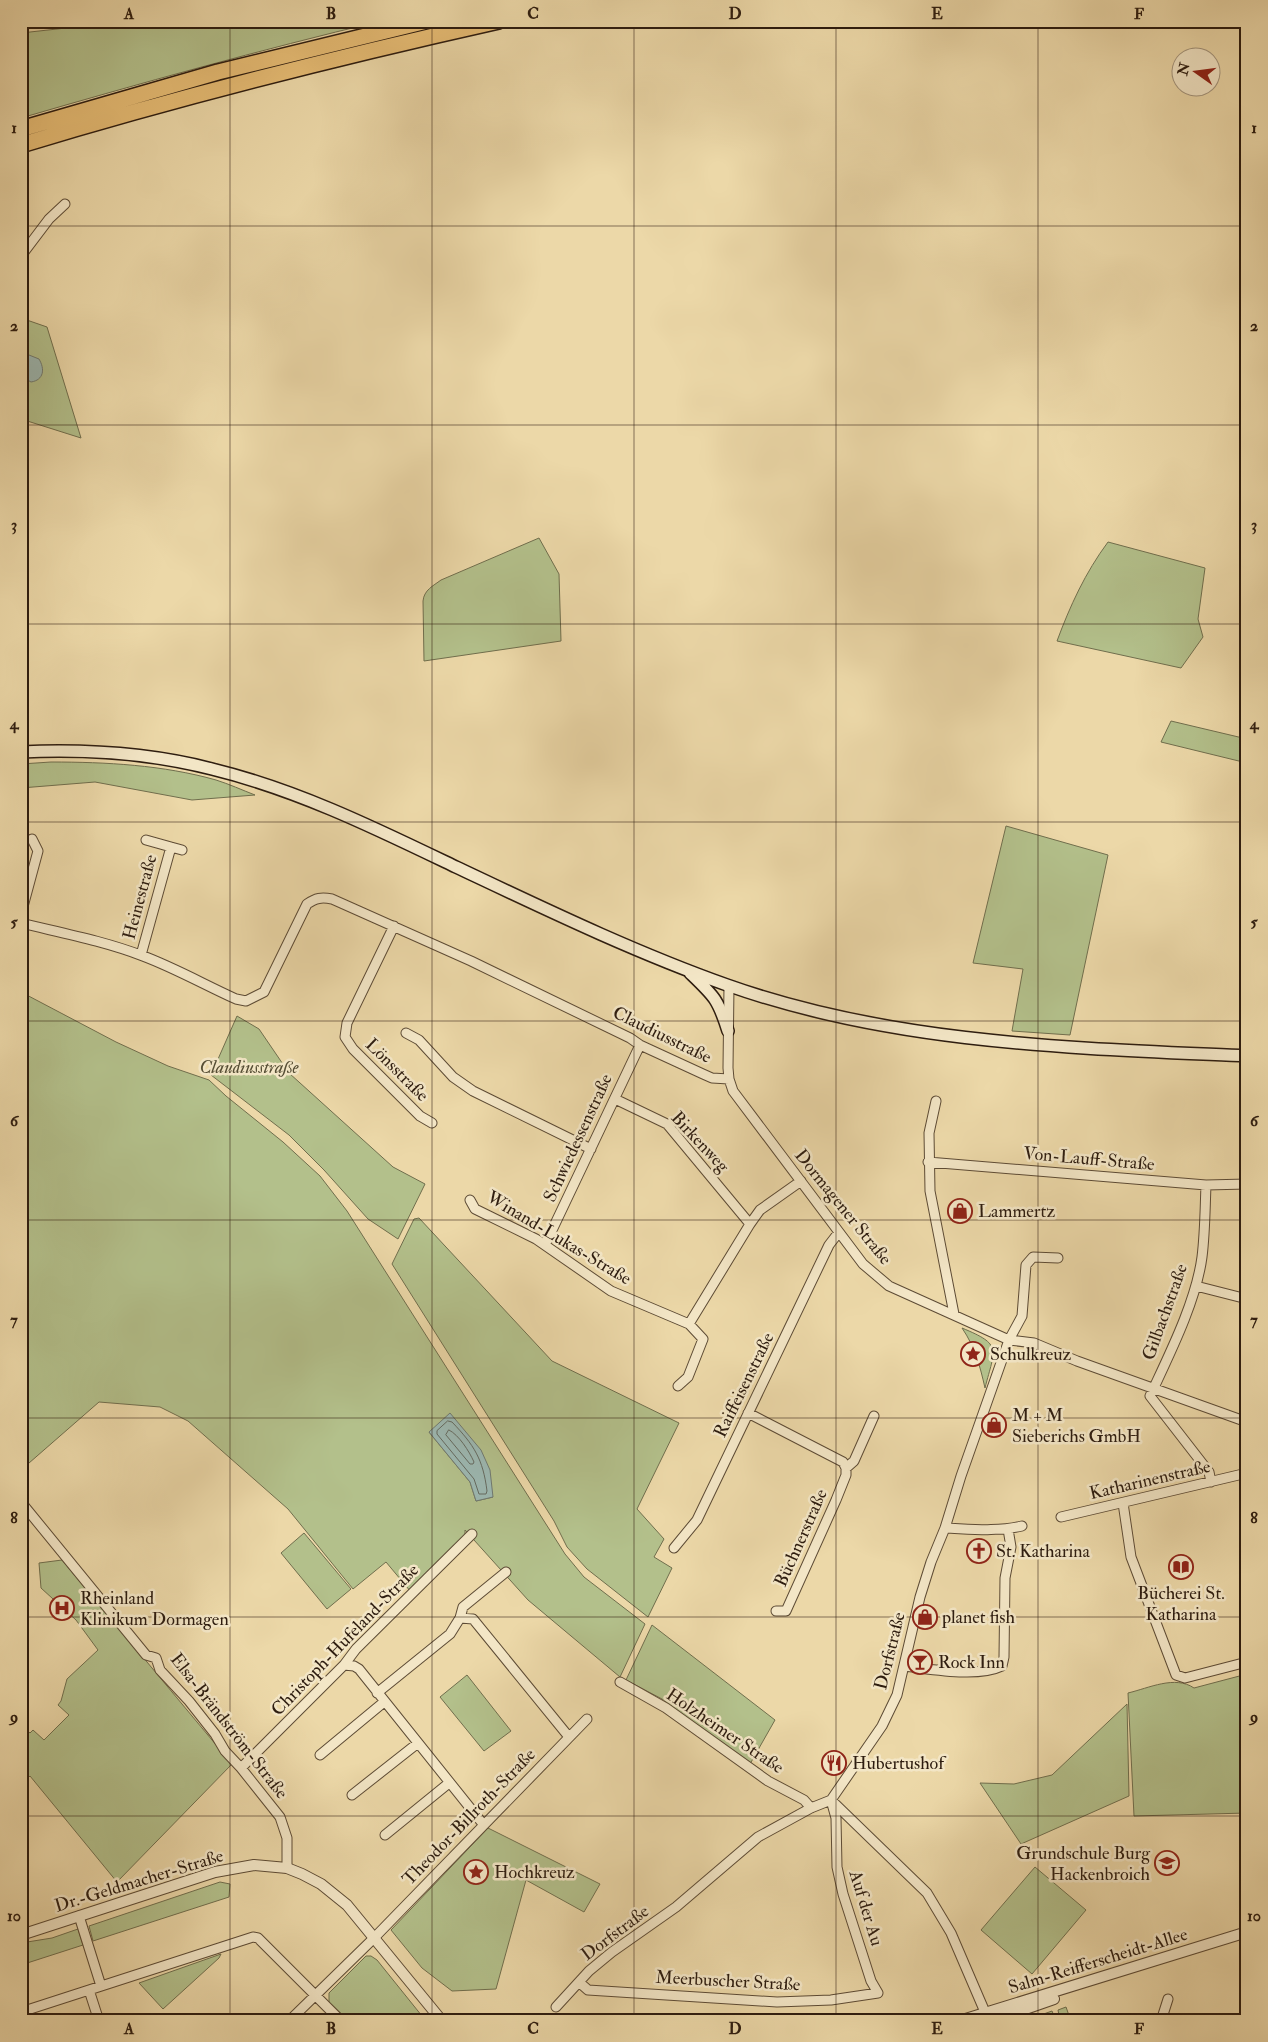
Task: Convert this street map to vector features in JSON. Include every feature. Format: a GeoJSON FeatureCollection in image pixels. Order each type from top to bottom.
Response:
{"type":"FeatureCollection","features":[{"type":"Feature","properties":{"kind":"highway"},"geometry":{"type":"LineString","coordinates":[[21,129],[218,72],[427,21]]}},
{"type":"Feature","properties":{"kind":"highway"},"geometry":{"type":"LineString","coordinates":[[21,145],[219,88],[499,21]]}},
{"type":"Feature","properties":{"kind":"main road"},"geometry":{"type":"LineString","coordinates":[[21,752],[90,751],[128,754],[187,763],[257,781],[335,810],[558,915],[684,969],[730,986],[823,1013],[952,1036],[1061,1046],[1247,1056]]}},
{"type":"Feature","properties":{"kind":"main road"},"geometry":{"type":"LineString","coordinates":[[684,969],[714,996],[728,1031]]}},
{"type":"Feature","properties":{"kind":"street"},"geometry":{"type":"LineString","coordinates":[[21,256],[49,219],[65,204]]}},
{"type":"Feature","properties":{"kind":"street"},"geometry":{"type":"LineString","coordinates":[[21,914],[38,851],[32,839]]}},
{"type":"Feature","properties":{"kind":"street","name":"Heinestraße"},"geometry":{"type":"LineString","coordinates":[[146,840],[182,850]]}},
{"type":"Feature","properties":{"kind":"street","name":"Heinestraße"},"geometry":{"type":"LineString","coordinates":[[141,955],[171,847]]}},
{"type":"Feature","properties":{"kind":"street","name":"Claudiusstraße"},"geometry":{"type":"LineString","coordinates":[[21,924],[69,934],[141,955],[236,999],[246,1000],[264,992],[307,904],[314,899],[332,899],[394,926],[712,1078],[728,1080]]}},
{"type":"Feature","properties":{"kind":"street","name":"Lönsstraße"},"geometry":{"type":"LineString","coordinates":[[394,926],[347,1023],[345,1037],[353,1048],[420,1116],[432,1123]]}},
{"type":"Feature","properties":{"kind":"street","name":"Dormagener Straße"},"geometry":{"type":"LineString","coordinates":[[730,986],[728,1080],[738,1099],[864,1264],[889,1286],[1010,1340],[1034,1343],[1077,1361],[1247,1422]]}},
{"type":"Feature","properties":{"kind":"street"},"geometry":{"type":"LineString","coordinates":[[406,1033],[419,1040],[447,1071],[473,1091],[591,1149]]}},
{"type":"Feature","properties":{"kind":"street","name":"Schwiedessenstraße"},"geometry":{"type":"LineString","coordinates":[[545,1246],[640,1045]]}},
{"type":"Feature","properties":{"kind":"street","name":"Birkenweg"},"geometry":{"type":"LineString","coordinates":[[615,1098],[667,1124],[750,1224]]}},
{"type":"Feature","properties":{"kind":"street"},"geometry":{"type":"LineString","coordinates":[[936,1101],[929,1133],[928,1162],[932,1198],[954,1314]]}},
{"type":"Feature","properties":{"kind":"street","name":"Von-Lauff-Straße"},"geometry":{"type":"LineString","coordinates":[[928,1162],[1206,1185],[1247,1184]]}},
{"type":"Feature","properties":{"kind":"street"},"geometry":{"type":"LineString","coordinates":[[678,1386],[688,1377],[702,1339],[689,1324],[760,1210],[801,1181]]}},
{"type":"Feature","properties":{"kind":"street","name":"Gilbachstraße"},"geometry":{"type":"LineString","coordinates":[[1154,1389],[1196,1286],[1202,1258],[1206,1185]]}},
{"type":"Feature","properties":{"kind":"street","name":"Winand-Lukas-Straße"},"geometry":{"type":"LineString","coordinates":[[470,1200],[475,1209],[536,1239],[610,1291],[689,1324]]}},
{"type":"Feature","properties":{"kind":"street","name":"Raiffeisenstraße"},"geometry":{"type":"LineString","coordinates":[[674,1548],[697,1520],[829,1245],[839,1232]]}},
{"type":"Feature","properties":{"kind":"street","name":"Dorfstraße"},"geometry":{"type":"LineString","coordinates":[[556,2007],[596,1965],[676,1908],[758,1837],[811,1808],[831,1800],[882,1726],[897,1695],[931,1562],[945,1528],[961,1476],[1010,1340],[1022,1316],[1028,1261],[1032,1257],[1058,1258]]}},
{"type":"Feature","properties":{"kind":"street"},"geometry":{"type":"LineString","coordinates":[[1196,1286],[1247,1299]]}},
{"type":"Feature","properties":{"kind":"street"},"geometry":{"type":"LineString","coordinates":[[1154,1389],[1150,1396],[1209,1472],[1211,1482]]}},
{"type":"Feature","properties":{"kind":"street"},"geometry":{"type":"LineString","coordinates":[[748,1413],[843,1462],[846,1468]]}},
{"type":"Feature","properties":{"kind":"street","name":"Büchnerstraße"},"geometry":{"type":"LineString","coordinates":[[776,1611],[786,1611],[836,1500],[846,1475],[846,1468],[854,1462],[874,1416]]}},
{"type":"Feature","properties":{"kind":"street","name":"Katharinenstraße"},"geometry":{"type":"LineString","coordinates":[[1061,1517],[1247,1473]]}},
{"type":"Feature","properties":{"kind":"street","name":"Elsa-Brändström-Straße"},"geometry":{"type":"LineString","coordinates":[[21,1502],[146,1655],[156,1658],[160,1670],[189,1701],[215,1734],[225,1751],[280,1817],[287,1838],[287,1868]]}},
{"type":"Feature","properties":{"kind":"street"},"geometry":{"type":"LineString","coordinates":[[1123,1503],[1131,1557],[1176,1675],[1185,1678],[1247,1662]]}},
{"type":"Feature","properties":{"kind":"street"},"geometry":{"type":"LineString","coordinates":[[945,1528],[1008,1529],[1022,1526]]}},
{"type":"Feature","properties":{"kind":"street"},"geometry":{"type":"LineString","coordinates":[[904,1666],[954,1671],[979,1671],[994,1670],[1002,1666],[1005,1578],[1011,1546],[1008,1529]]}},
{"type":"Feature","properties":{"kind":"street","name":"Christoph-Hufeland-Straße"},"geometry":{"type":"LineString","coordinates":[[241,1768],[344,1665],[356,1649],[472,1534]]}},
{"type":"Feature","properties":{"kind":"street"},"geometry":{"type":"LineString","coordinates":[[377,1693],[450,1634],[460,1618],[463,1607],[506,1572]]}},
{"type":"Feature","properties":{"kind":"street"},"geometry":{"type":"LineString","coordinates":[[460,1618],[473,1619],[569,1737]]}},
{"type":"Feature","properties":{"kind":"street"},"geometry":{"type":"LineString","coordinates":[[344,1665],[354,1666],[358,1670],[483,1824]]}},
{"type":"Feature","properties":{"kind":"street","name":"Holzheimer Straße"},"geometry":{"type":"LineString","coordinates":[[620,1682],[666,1708],[768,1781],[804,1800],[811,1808]]}},
{"type":"Feature","properties":{"kind":"street"},"geometry":{"type":"LineString","coordinates":[[320,1755],[384,1702]]}},
{"type":"Feature","properties":{"kind":"street","name":"Theodor-Billroth-Straße"},"geometry":{"type":"LineString","coordinates":[[289,2021],[374,1938],[587,1719]]}},
{"type":"Feature","properties":{"kind":"street"},"geometry":{"type":"LineString","coordinates":[[352,1795],[418,1743]]}},
{"type":"Feature","properties":{"kind":"street"},"geometry":{"type":"LineString","coordinates":[[385,1835],[449,1782]]}},
{"type":"Feature","properties":{"kind":"street"},"geometry":{"type":"LineString","coordinates":[[831,1800],[927,1893],[951,1933],[988,2018]]}},
{"type":"Feature","properties":{"kind":"street","name":"Auf der Au"},"geometry":{"type":"LineString","coordinates":[[831,1800],[836,1818],[837,1867],[843,1894],[871,1981],[878,1994]]}},
{"type":"Feature","properties":{"kind":"street","name":"Dr.-Geldmacher-Straße"},"geometry":{"type":"LineString","coordinates":[[21,1934],[215,1872],[254,1866],[287,1868],[312,1879],[336,1895],[442,2021]]}},
{"type":"Feature","properties":{"kind":"street"},"geometry":{"type":"LineString","coordinates":[[79,1916],[101,1986]]}},
{"type":"Feature","properties":{"kind":"street","name":"Salm-Reifferscheidt-Allee"},"geometry":{"type":"LineString","coordinates":[[988,2018],[1247,1932]]}},
{"type":"Feature","properties":{"kind":"street"},"geometry":{"type":"LineString","coordinates":[[21,2012],[254,1937],[258,1938],[341,2021]]}},
{"type":"Feature","properties":{"kind":"street","name":"Salm-Reifferscheidt-Allee"},"geometry":{"type":"LineString","coordinates":[[959,2021],[988,2018],[1247,1939]]}},
{"type":"Feature","properties":{"kind":"street","name":"Meerbuscher Straße"},"geometry":{"type":"LineString","coordinates":[[580,1983],[588,1990],[777,2002],[832,2000],[878,1994]]}},
{"type":"Feature","properties":{"kind":"street"},"geometry":{"type":"LineString","coordinates":[[89,1990],[99,2021]]}},
{"type":"Feature","properties":{"kind":"street"},"geometry":{"type":"LineString","coordinates":[[1161,2021],[1168,1999]]}},
{"type":"Feature","properties":{"kind":"green space"},"geometry":{"type":"Polygon","coordinates":[[[70,21],[381,21],[201,67],[21,118],[21,33],[66,28],[70,21]]]}},
{"type":"Feature","properties":{"kind":"green space"},"geometry":{"type":"Polygon","coordinates":[[[21,318],[47,327],[81,438],[21,419],[21,318]]]}},
{"type":"Feature","properties":{"kind":"green space"},"geometry":{"type":"Polygon","coordinates":[[[539,538],[559,574],[561,641],[424,661],[423,601],[427,591],[441,580],[539,538]]]}},
{"type":"Feature","properties":{"kind":"green space"},"geometry":{"type":"Polygon","coordinates":[[[1108,542],[1205,568],[1198,619],[1203,637],[1181,668],[1057,641],[1079,590],[1108,542]]]}},
{"type":"Feature","properties":{"kind":"green space"},"geometry":{"type":"Polygon","coordinates":[[[1171,721],[1247,739],[1247,763],[1161,742],[1171,721]]]}},
{"type":"Feature","properties":{"kind":"green space"},"geometry":{"type":"Polygon","coordinates":[[[51,762],[113,764],[176,771],[216,780],[255,795],[192,800],[95,782],[21,788],[21,764],[51,762]]]}},
{"type":"Feature","properties":{"kind":"green space"},"geometry":{"type":"Polygon","coordinates":[[[1006,826],[1108,855],[1070,1035],[1012,1031],[1023,969],[973,963],[1006,826]]]}},
{"type":"Feature","properties":{"kind":"green space"},"geometry":{"type":"Polygon","coordinates":[[[21,992],[116,1042],[168,1066],[209,1080],[283,1142],[320,1176],[347,1211],[565,1554],[584,1577],[645,1624],[620,1677],[528,1600],[465,1530],[465,1537],[411,1592],[386,1562],[353,1589],[288,1509],[188,1421],[160,1407],[99,1402],[21,1470],[21,992]],[[429,1432],[470,1482],[476,1501],[493,1497],[429,1432]]]}},
{"type":"Feature","properties":{"kind":"green space","name":"Claudiusstraße"},"geometry":{"type":"Polygon","coordinates":[[[237,1016],[259,1029],[289,1073],[393,1167],[425,1184],[398,1239],[368,1219],[324,1170],[289,1135],[211,1075],[237,1016]]]}},
{"type":"Feature","properties":{"kind":"green space"},"geometry":{"type":"Polygon","coordinates":[[[419,1218],[552,1361],[679,1423],[637,1509],[664,1539],[654,1557],[672,1568],[648,1617],[587,1569],[567,1547],[554,1521],[392,1264],[414,1219],[419,1218]]]}},
{"type":"Feature","properties":{"kind":"green space"},"geometry":{"type":"Polygon","coordinates":[[[962,1328],[984,1339],[993,1349],[985,1388],[976,1357],[962,1328]]]}},
{"type":"Feature","properties":{"kind":"green space"},"geometry":{"type":"Polygon","coordinates":[[[304,1533],[351,1589],[327,1609],[281,1553],[304,1533]]]}},
{"type":"Feature","properties":{"kind":"green space"},"geometry":{"type":"Polygon","coordinates":[[[62,1560],[232,1764],[117,1882],[30,1776],[21,1785],[21,1725],[30,1733],[33,1730],[44,1740],[69,1715],[58,1705],[61,1701],[67,1679],[98,1650],[76,1620],[41,1588],[39,1563],[62,1560]]]}},
{"type":"Feature","properties":{"kind":"green space"},"geometry":{"type":"Polygon","coordinates":[[[652,1625],[775,1720],[750,1764],[662,1699],[626,1680],[652,1625]]]}},
{"type":"Feature","properties":{"kind":"green space"},"geometry":{"type":"Polygon","coordinates":[[[1247,1674],[1247,1813],[1134,1816],[1128,1693],[1170,1683],[1187,1684],[1194,1688],[1247,1674]]]}},
{"type":"Feature","properties":{"kind":"green space"},"geometry":{"type":"Polygon","coordinates":[[[467,1675],[511,1731],[484,1751],[440,1697],[467,1675]]]}},
{"type":"Feature","properties":{"kind":"green space"},"geometry":{"type":"Polygon","coordinates":[[[1127,1704],[1129,1796],[1021,1844],[980,1783],[1014,1784],[1052,1775],[1127,1704]]]}},
{"type":"Feature","properties":{"kind":"green space"},"geometry":{"type":"Polygon","coordinates":[[[488,1828],[600,1884],[584,1912],[526,1880],[496,1989],[452,1991],[422,1968],[391,1930],[488,1828]]]}},
{"type":"Feature","properties":{"kind":"green space"},"geometry":{"type":"Polygon","coordinates":[[[1035,1867],[1086,1910],[1032,1974],[981,1930],[1035,1867]]]}},
{"type":"Feature","properties":{"kind":"green space"},"geometry":{"type":"Polygon","coordinates":[[[220,1882],[230,1884],[229,1897],[93,1941],[89,1926],[220,1882]]]}},
{"type":"Feature","properties":{"kind":"green space"},"geometry":{"type":"Polygon","coordinates":[[[78,1929],[83,1945],[21,1965],[21,1943],[52,1938],[78,1929]]]}},
{"type":"Feature","properties":{"kind":"green space"},"geometry":{"type":"Polygon","coordinates":[[[221,1954],[219,1958],[163,2009],[139,1983],[221,1954]]]}},
{"type":"Feature","properties":{"kind":"green space"},"geometry":{"type":"Polygon","coordinates":[[[366,1956],[371,1956],[377,1960],[426,2021],[349,2021],[329,2002],[329,1993],[366,1956]]]}},
{"type":"Feature","properties":{"kind":"green space"},"geometry":{"type":"Polygon","coordinates":[[[1066,2007],[1071,2021],[1060,2021],[1058,2010],[1066,2007]]]}},
{"type":"Feature","properties":{"kind":"green space"},"geometry":{"type":"Polygon","coordinates":[[[1052,2011],[1056,2021],[1024,2021],[1052,2011]]]}},
{"type":"Feature","properties":{"kind":"water"},"geometry":{"type":"Polygon","coordinates":[[[29,355],[39,359],[43,370],[39,379],[31,382],[22,372],[25,358],[29,355]]]}},
{"type":"Feature","properties":{"kind":"water"},"geometry":{"type":"Polygon","coordinates":[[[450,1413],[481,1450],[490,1470],[493,1497],[476,1501],[470,1482],[429,1432],[450,1413]]]}},
{"type":"Feature","properties":{"kind":"place","name":"Lammertz"},"geometry":{"type":"Point","coordinates":[960,1211]}},
{"type":"Feature","properties":{"kind":"place","name":"Schulkreuz"},"geometry":{"type":"Point","coordinates":[973,1354]}},
{"type":"Feature","properties":{"kind":"place","name":"M + M Sieberichs GmbH"},"geometry":{"type":"Point","coordinates":[994,1425]}},
{"type":"Feature","properties":{"kind":"place","name":"St. Katharina"},"geometry":{"type":"Point","coordinates":[979,1551]}},
{"type":"Feature","properties":{"kind":"place","name":"Bücherei St. Katharina"},"geometry":{"type":"Point","coordinates":[1181,1567]}},
{"type":"Feature","properties":{"kind":"place","name":"Rheinland Klinikum Dormagen"},"geometry":{"type":"Point","coordinates":[62,1608]}},
{"type":"Feature","properties":{"kind":"place","name":"planet fish"},"geometry":{"type":"Point","coordinates":[925,1617]}},
{"type":"Feature","properties":{"kind":"place","name":"Rock Inn"},"geometry":{"type":"Point","coordinates":[920,1662]}},
{"type":"Feature","properties":{"kind":"place","name":"Hubertushof"},"geometry":{"type":"Point","coordinates":[834,1763]}},
{"type":"Feature","properties":{"kind":"place","name":"Grundschule Burg Hackenbroich"},"geometry":{"type":"Point","coordinates":[1167,1863]}},
{"type":"Feature","properties":{"kind":"place","name":"Hochkreuz"},"geometry":{"type":"Point","coordinates":[476,1872]}}]}
